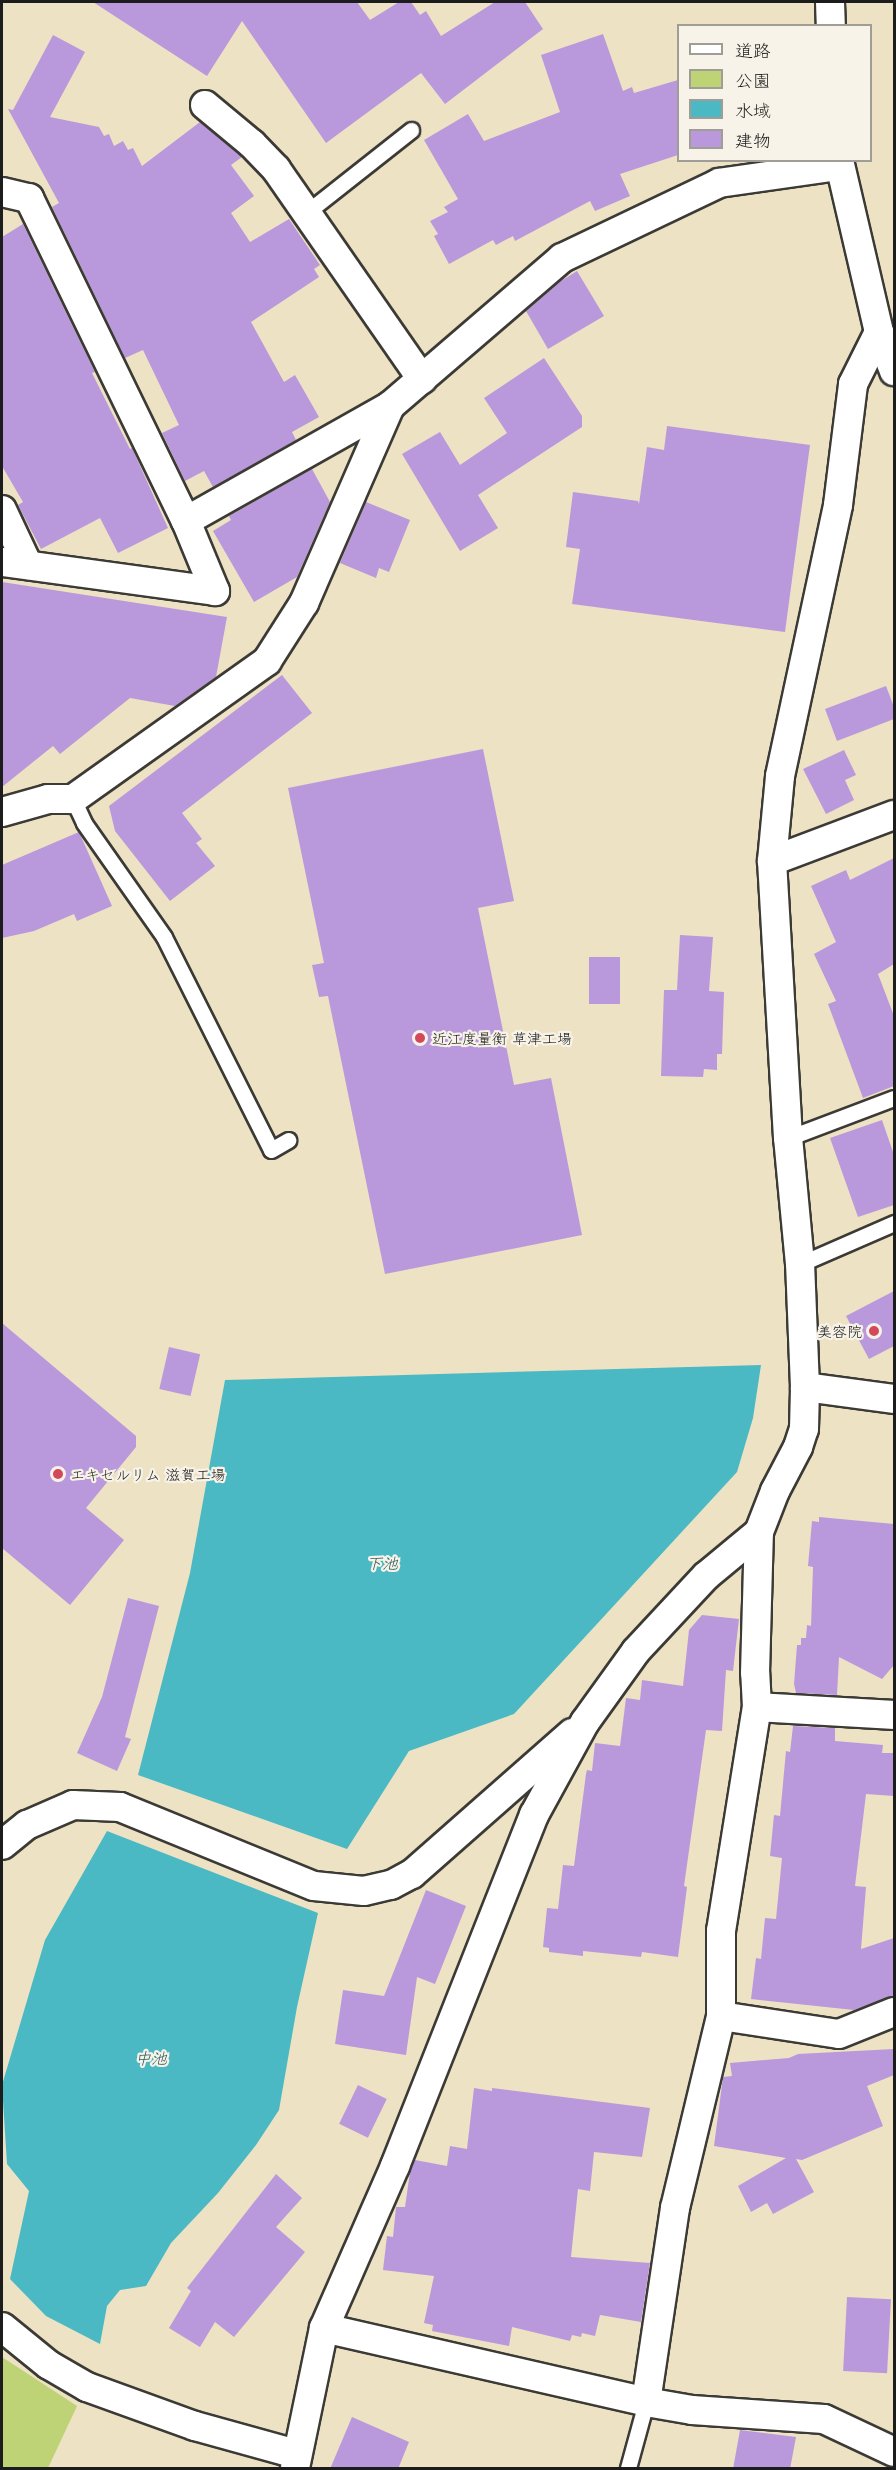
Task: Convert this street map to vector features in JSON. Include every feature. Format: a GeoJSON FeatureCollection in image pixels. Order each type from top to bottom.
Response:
{"type":"FeatureCollection","features":[{"type":"Feature","properties":{"kind":"street"},"geometry":{"type":"LineString","coordinates":[[206,105],[252,144],[276,169],[422,379]]}},
{"type":"Feature","properties":{"kind":"street"},"geometry":{"type":"LineString","coordinates":[[186,521],[390,406],[561,258],[719,183],[839,163],[879,332],[894,371]]}},
{"type":"Feature","properties":{"kind":"street"},"geometry":{"type":"LineString","coordinates":[[2,192],[29,198],[186,521],[215,591],[15,564],[2,510]]}},
{"type":"Feature","properties":{"kind":"street"},"geometry":{"type":"LineString","coordinates":[[646,2402],[675,2208],[722,2016],[721,1931],[757,1707],[755,1672],[759,1532],[775,1491],[798,1447],[804,1430],[805,1387],[800,1264],[788,1138],[772,861],[780,776],[838,505],[853,384],[879,332]]}},
{"type":"Feature","properties":{"kind":"street"},"geometry":{"type":"LineString","coordinates":[[2,812],[48,799],[73,800],[267,661],[308,595],[390,406]]}},
{"type":"Feature","properties":{"kind":"street"},"geometry":{"type":"LineString","coordinates":[[772,861],[894,815]]}},
{"type":"Feature","properties":{"kind":"street"},"geometry":{"type":"LineString","coordinates":[[805,1387],[894,1399]]}},
{"type":"Feature","properties":{"kind":"street"},"geometry":{"type":"LineString","coordinates":[[2,2327],[49,2365],[87,2387],[296,2461],[324,2328],[404,2144],[534,1815],[585,1722],[636,1651],[706,1576],[759,1532]]}},
{"type":"Feature","properties":{"kind":"street"},"geometry":{"type":"LineString","coordinates":[[757,1707],[894,1715]]}},
{"type":"Feature","properties":{"kind":"street"},"geometry":{"type":"LineString","coordinates":[[2,1845],[27,1825],[74,1805],[120,1807],[314,1886],[364,1891],[391,1884],[412,1874],[585,1722]]}},
{"type":"Feature","properties":{"kind":"street"},"geometry":{"type":"LineString","coordinates":[[722,2016],[839,2034],[894,2012]]}},
{"type":"Feature","properties":{"kind":"street"},"geometry":{"type":"LineString","coordinates":[[324,2328],[646,2402],[692,2410],[824,2419],[894,2452]]}},
{"type":"Feature","properties":{"kind":"lane"},"geometry":{"type":"LineString","coordinates":[[306,213],[411,130]]}},
{"type":"Feature","properties":{"kind":"lane"},"geometry":{"type":"LineString","coordinates":[[73,800],[84,823],[164,937],[271,1150],[288,1140]]}},
{"type":"Feature","properties":{"kind":"lane"},"geometry":{"type":"LineString","coordinates":[[788,1138],[894,1098]]}},
{"type":"Feature","properties":{"kind":"lane"},"geometry":{"type":"LineString","coordinates":[[800,1264],[894,1223]]}},
{"type":"Feature","properties":{"kind":"lane"},"geometry":{"type":"LineString","coordinates":[[628,2469],[646,2402]]}},
{"type":"Feature","properties":{"kind":"green space"},"geometry":{"type":"Polygon","coordinates":[[[2,2357],[77,2406],[48,2468],[2,2468],[2,2357]]]}},
{"type":"Feature","properties":{"kind":"water","name":"下池"},"geometry":{"type":"Polygon","coordinates":[[[761,1365],[753,1418],[737,1472],[514,1714],[409,1751],[347,1849],[138,1775],[190,1573],[225,1380],[761,1365]]]}},
{"type":"Feature","properties":{"kind":"water","name":"中池"},"geometry":{"type":"Polygon","coordinates":[[[107,1831],[318,1913],[297,2007],[279,2110],[256,2145],[218,2193],[171,2243],[146,2286],[120,2290],[107,2306],[100,2344],[46,2316],[10,2279],[29,2191],[7,2164],[2,2085],[45,1940],[107,1831]]]}},
{"type":"Feature","properties":{"kind":"building"},"geometry":{"type":"Polygon","coordinates":[[[93,2],[357,2],[370,20],[399,2],[411,2],[420,15],[426,11],[441,36],[495,2],[525,2],[543,29],[445,104],[421,73],[326,143],[242,21],[207,76],[93,2]]]}},
{"type":"Feature","properties":{"kind":"building"},"geometry":{"type":"Polygon","coordinates":[[[603,34],[623,91],[632,87],[634,93],[677,80],[677,155],[620,174],[630,196],[595,211],[590,201],[515,241],[513,236],[496,245],[493,240],[449,264],[434,236],[438,234],[430,221],[448,212],[444,207],[458,199],[424,140],[468,114],[484,141],[560,112],[541,55],[603,34]]]}},
{"type":"Feature","properties":{"kind":"building"},"geometry":{"type":"Polygon","coordinates":[[[53,35],[85,52],[50,117],[99,127],[104,136],[109,134],[114,146],[123,141],[128,150],[133,148],[142,166],[200,122],[242,157],[231,165],[254,196],[231,213],[250,242],[289,219],[320,265],[314,269],[319,277],[251,322],[284,382],[295,375],[319,417],[292,432],[296,440],[213,487],[204,471],[185,481],[162,433],[179,425],[143,350],[125,358],[52,207],[59,203],[8,109],[13,110],[53,35]]]}},
{"type":"Feature","properties":{"kind":"building"},"geometry":{"type":"Polygon","coordinates":[[[23,224],[95,372],[92,373],[130,449],[132,448],[168,528],[118,553],[100,518],[41,549],[18,505],[23,502],[2,466],[2,237],[23,224]]]}},
{"type":"Feature","properties":{"kind":"building"},"geometry":{"type":"Polygon","coordinates":[[[577,271],[604,316],[548,349],[526,311],[561,281],[577,271]]]}},
{"type":"Feature","properties":{"kind":"building"},"geometry":{"type":"Polygon","coordinates":[[[544,358],[582,416],[582,427],[478,495],[498,528],[460,551],[402,454],[440,432],[460,465],[507,433],[484,398],[544,358]]]}},
{"type":"Feature","properties":{"kind":"building"},"geometry":{"type":"Polygon","coordinates":[[[667,426],[810,445],[785,632],[572,604],[580,549],[566,547],[573,492],[638,501],[639,504],[647,447],[664,450],[667,426]]]}},
{"type":"Feature","properties":{"kind":"building"},"geometry":{"type":"Polygon","coordinates":[[[312,469],[330,502],[297,577],[254,602],[213,531],[231,520],[229,516],[312,469]]]}},
{"type":"Feature","properties":{"kind":"building"},"geometry":{"type":"Polygon","coordinates":[[[366,502],[410,520],[389,572],[379,568],[376,578],[340,563],[366,502]]]}},
{"type":"Feature","properties":{"kind":"building"},"geometry":{"type":"Polygon","coordinates":[[[2,582],[227,617],[216,677],[175,706],[130,698],[60,754],[53,746],[2,787],[2,582]]]}},
{"type":"Feature","properties":{"kind":"building"},"geometry":{"type":"Polygon","coordinates":[[[282,675],[312,713],[182,813],[202,839],[196,843],[215,866],[170,901],[115,831],[109,806],[282,675]]]}},
{"type":"Feature","properties":{"kind":"building"},"geometry":{"type":"Polygon","coordinates":[[[886,686],[894,707],[894,719],[837,741],[825,709],[886,686]]]}},
{"type":"Feature","properties":{"kind":"building","name":"近江度量衡 草津工場"},"geometry":{"type":"Polygon","coordinates":[[[483,749],[514,901],[478,908],[514,1085],[551,1078],[582,1235],[385,1274],[328,996],[319,997],[312,965],[324,963],[288,788],[483,749]]]}},
{"type":"Feature","properties":{"kind":"building"},"geometry":{"type":"Polygon","coordinates":[[[844,750],[856,775],[845,780],[854,800],[826,814],[803,769],[844,750]]]}},
{"type":"Feature","properties":{"kind":"building"},"geometry":{"type":"Polygon","coordinates":[[[79,832],[112,906],[77,921],[74,914],[34,931],[2,938],[2,865],[79,832]]]}},
{"type":"Feature","properties":{"kind":"building"},"geometry":{"type":"Polygon","coordinates":[[[894,858],[894,964],[878,974],[894,1016],[894,1086],[863,1098],[828,1004],[836,1001],[814,954],[836,942],[811,886],[846,870],[850,880],[894,858]]]}},
{"type":"Feature","properties":{"kind":"building"},"geometry":{"type":"Polygon","coordinates":[[[680,935],[713,937],[709,991],[724,992],[722,1054],[717,1054],[717,1070],[704,1069],[703,1077],[661,1076],[664,990],[677,990],[680,935]]]}},
{"type":"Feature","properties":{"kind":"building"},"geometry":{"type":"Polygon","coordinates":[[[589,957],[620,957],[620,1004],[589,1004],[589,957]]]}},
{"type":"Feature","properties":{"kind":"building"},"geometry":{"type":"Polygon","coordinates":[[[882,1120],[894,1155],[894,1205],[858,1217],[830,1138],[882,1120]]]}},
{"type":"Feature","properties":{"kind":"building","name":"美容院"},"geometry":{"type":"Polygon","coordinates":[[[894,1291],[894,1346],[869,1359],[846,1316],[894,1291]]]}},
{"type":"Feature","properties":{"kind":"building","name":"エキセルリム 滋賀工場"},"geometry":{"type":"Polygon","coordinates":[[[2,1323],[136,1436],[136,1447],[86,1508],[124,1540],[70,1605],[2,1548],[2,1323]]]}},
{"type":"Feature","properties":{"kind":"building"},"geometry":{"type":"Polygon","coordinates":[[[169,1347],[200,1354],[191,1396],[159,1389],[169,1347]]]}},
{"type":"Feature","properties":{"kind":"building"},"geometry":{"type":"Polygon","coordinates":[[[819,1517],[894,1524],[894,1665],[882,1679],[839,1657],[837,1695],[796,1693],[794,1684],[797,1645],[801,1645],[801,1638],[806,1638],[807,1625],[811,1626],[813,1567],[808,1566],[812,1521],[819,1522],[819,1517]]]}},
{"type":"Feature","properties":{"kind":"building"},"geometry":{"type":"Polygon","coordinates":[[[128,1598],[159,1606],[125,1737],[131,1739],[117,1771],[77,1753],[102,1697],[128,1598]]]}},
{"type":"Feature","properties":{"kind":"building"},"geometry":{"type":"Polygon","coordinates":[[[702,1615],[739,1619],[733,1671],[726,1670],[722,1731],[706,1730],[684,1886],[687,1887],[678,1957],[642,1952],[641,1957],[583,1951],[583,1956],[549,1952],[549,1948],[543,1947],[547,1908],[558,1909],[563,1865],[574,1866],[586,1774],[587,1770],[592,1771],[595,1743],[620,1746],[626,1698],[640,1700],[642,1680],[683,1686],[689,1630],[702,1615]]]}},
{"type":"Feature","properties":{"kind":"building"},"geometry":{"type":"Polygon","coordinates":[[[793,1726],[835,1728],[835,1741],[883,1745],[882,1753],[894,1753],[894,1796],[866,1794],[855,1886],[866,1887],[861,1949],[894,1938],[894,1996],[854,2010],[751,1999],[756,1958],[761,1959],[765,1918],[776,1919],[782,1858],[770,1856],[774,1815],[780,1816],[786,1751],[790,1752],[793,1726]]]}},
{"type":"Feature","properties":{"kind":"building"},"geometry":{"type":"Polygon","coordinates":[[[426,1890],[466,1906],[435,1984],[417,1977],[406,2055],[335,2044],[343,1990],[384,1996],[426,1890]]]}},
{"type":"Feature","properties":{"kind":"building"},"geometry":{"type":"Polygon","coordinates":[[[894,2049],[894,2075],[867,2086],[883,2126],[802,2160],[796,2159],[814,2192],[773,2214],[767,2203],[751,2212],[738,2186],[786,2158],[714,2146],[723,2077],[732,2076],[730,2063],[789,2058],[798,2054],[894,2049]]]}},
{"type":"Feature","properties":{"kind":"building"},"geometry":{"type":"Polygon","coordinates":[[[358,2085],[387,2099],[368,2138],[339,2124],[358,2085]]]}},
{"type":"Feature","properties":{"kind":"building"},"geometry":{"type":"Polygon","coordinates":[[[474,2088],[492,2091],[492,2088],[650,2108],[642,2157],[594,2152],[590,2191],[578,2189],[571,2257],[650,2263],[641,2322],[600,2315],[595,2336],[582,2333],[581,2337],[572,2335],[570,2341],[512,2327],[509,2346],[432,2331],[433,2325],[424,2323],[434,2276],[383,2270],[387,2236],[393,2237],[396,2207],[405,2207],[410,2172],[415,2160],[447,2166],[450,2146],[467,2149],[474,2088]]]}},
{"type":"Feature","properties":{"kind":"building"},"geometry":{"type":"Polygon","coordinates":[[[276,2174],[302,2198],[276,2227],[305,2252],[234,2337],[215,2322],[200,2347],[169,2328],[191,2291],[187,2288],[276,2174]]]}},
{"type":"Feature","properties":{"kind":"building"},"geometry":{"type":"Polygon","coordinates":[[[847,2297],[891,2299],[887,2373],[843,2371],[847,2297]]]}},
{"type":"Feature","properties":{"kind":"building"},"geometry":{"type":"Polygon","coordinates":[[[352,2417],[409,2442],[398,2469],[330,2469],[352,2417]]]}},
{"type":"Feature","properties":{"kind":"building"},"geometry":{"type":"Polygon","coordinates":[[[740,2430],[796,2437],[790,2469],[733,2469],[740,2430]]]}},
{"type":"Feature","properties":{"kind":"place","name":"近江度量衡 草津工場"},"geometry":{"type":"Point","coordinates":[420,1038]}},
{"type":"Feature","properties":{"kind":"place","name":"美容院"},"geometry":{"type":"Point","coordinates":[874,1331]}},
{"type":"Feature","properties":{"kind":"place","name":"エキセルリム 滋賀工場"},"geometry":{"type":"Point","coordinates":[58,1474]}}]}
